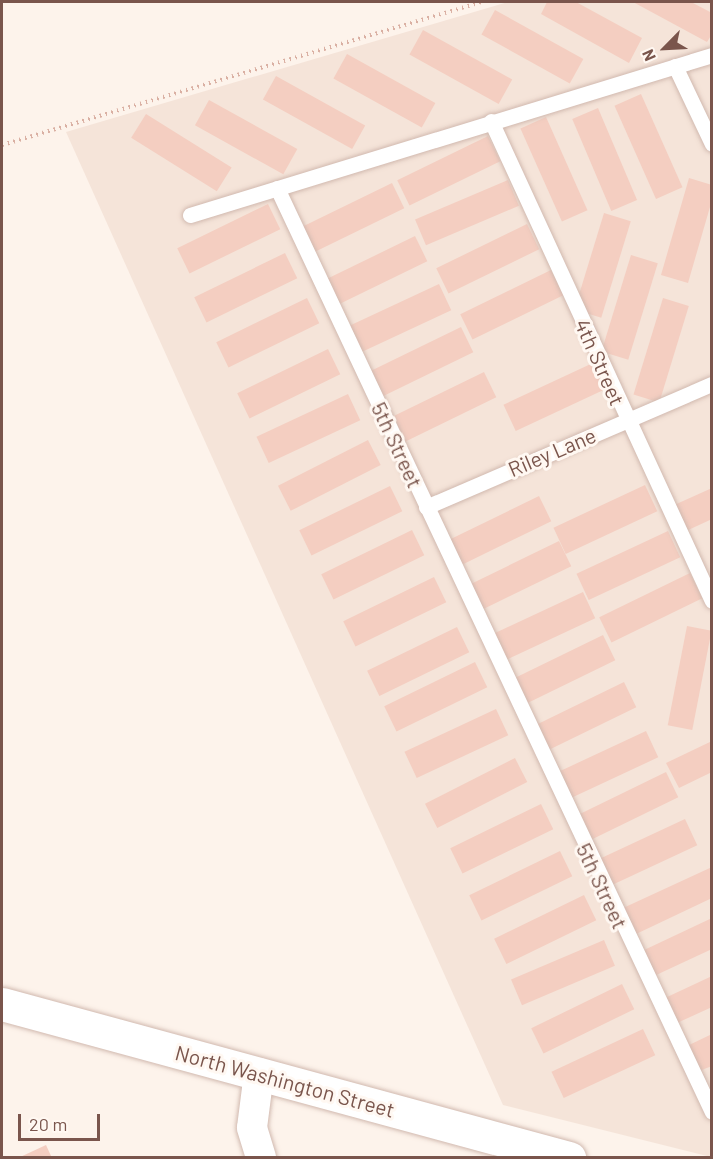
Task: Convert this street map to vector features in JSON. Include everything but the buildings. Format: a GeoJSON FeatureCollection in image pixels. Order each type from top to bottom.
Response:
{"type":"FeatureCollection","features":[{"type":"Feature","properties":{"kind":"main road","name":"North Washington Street"},"geometry":{"type":"LineString","coordinates":[[2,1004],[569,1158]]}},
{"type":"Feature","properties":{"kind":"street"},"geometry":{"type":"LineString","coordinates":[[259,1073],[252,1128],[261,1158]]}},
{"type":"Feature","properties":{"kind":"lane"},"geometry":{"type":"LineString","coordinates":[[190,215],[711,55]]}},
{"type":"Feature","properties":{"kind":"lane"},"geometry":{"type":"LineString","coordinates":[[675,66],[711,144]]}},
{"type":"Feature","properties":{"kind":"lane","name":"4th Street"},"geometry":{"type":"LineString","coordinates":[[491,121],[626,420],[711,601]]}},
{"type":"Feature","properties":{"kind":"lane","name":"5th Street"},"geometry":{"type":"LineString","coordinates":[[277,188],[711,1112]]}},
{"type":"Feature","properties":{"kind":"lane","name":"Riley Lane"},"geometry":{"type":"LineString","coordinates":[[426,507],[711,384]]}},
{"type":"Feature","properties":{"kind":"path"},"geometry":{"type":"LineString","coordinates":[[2,145],[481,2]]}},
{"type":"Feature","properties":{"kind":"shaded area"},"geometry":{"type":"Polygon","coordinates":[[[508,2],[711,2],[711,1157],[503,1105],[66,132],[508,2]]]}}]}
